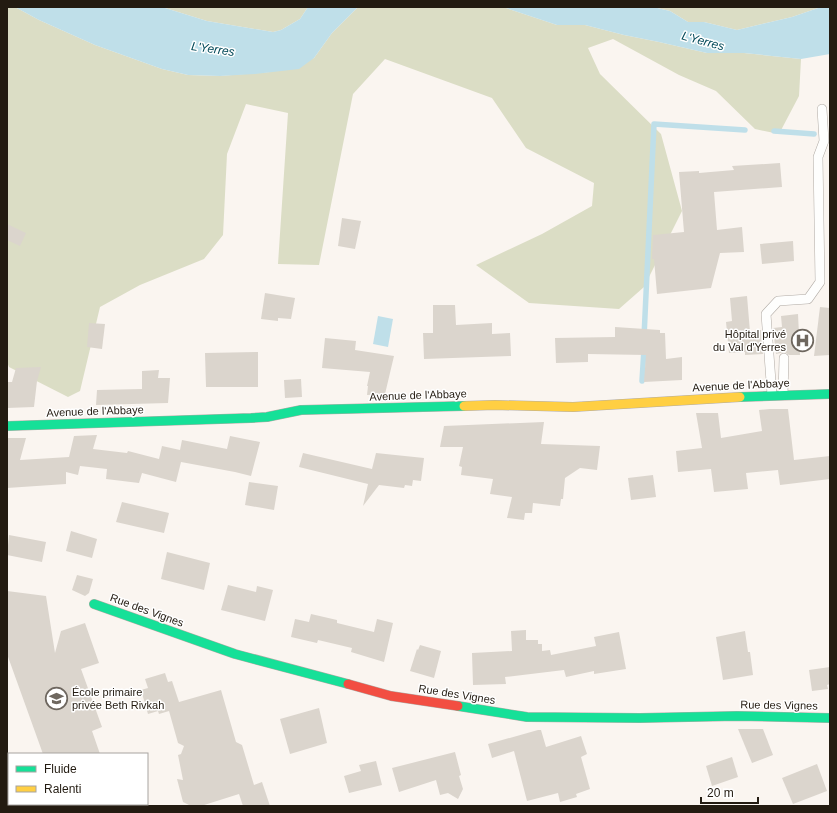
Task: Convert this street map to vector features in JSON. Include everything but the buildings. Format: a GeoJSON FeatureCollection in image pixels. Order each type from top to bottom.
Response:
{"type":"FeatureCollection","features":[{"type":"Feature","properties":{"kind":"street","name":"Avenue de l'Abbaye"},"geometry":{"type":"LineString","coordinates":[[7,426],[251,418],[267,417],[301,410],[495,405],[573,407],[772,395],[830,394]]}},
{"type":"Feature","properties":{"kind":"street","name":"Rue des Vignes"},"geometry":{"type":"LineString","coordinates":[[94,604],[235,654],[391,696],[527,717],[640,718],[737,716],[830,718]]}},
{"type":"Feature","properties":{"kind":"lane"},"geometry":{"type":"LineString","coordinates":[[772,395],[766,314],[778,301],[808,299],[820,282],[818,157],[824,141],[822,109]]}},
{"type":"Feature","properties":{"kind":"lane"},"geometry":{"type":"LineString","coordinates":[[783,395],[784,358]]}},
{"type":"Feature","properties":{"kind":"green space"},"geometry":{"type":"Polygon","coordinates":[[[7,7],[15,7],[39,20],[95,45],[162,69],[188,75],[220,76],[270,72],[314,58],[332,33],[358,7],[503,7],[557,25],[585,25],[707,53],[744,53],[801,59],[799,96],[779,134],[755,129],[716,91],[679,75],[613,39],[588,48],[600,74],[661,134],[682,211],[644,287],[619,309],[529,303],[476,265],[542,234],[592,206],[594,183],[526,148],[492,98],[385,59],[353,94],[319,265],[278,264],[288,113],[246,104],[227,154],[223,235],[204,259],[140,285],[100,307],[80,391],[68,397],[9,367],[7,362],[7,7]]]}},
{"type":"Feature","properties":{"kind":"green space"},"geometry":{"type":"Polygon","coordinates":[[[162,7],[308,7],[300,19],[281,30],[273,32],[207,21],[162,7]]]}},
{"type":"Feature","properties":{"kind":"green space"},"geometry":{"type":"Polygon","coordinates":[[[653,7],[821,7],[792,17],[737,30],[704,22],[688,22],[670,11],[653,7]]]}},
{"type":"Feature","properties":{"kind":"water","name":"L'Yerres"},"geometry":{"type":"Polygon","coordinates":[[[15,7],[162,7],[207,21],[273,32],[281,30],[300,19],[308,7],[358,7],[332,33],[314,58],[299,69],[220,76],[188,75],[162,69],[95,45],[39,20],[15,7]]]}},
{"type":"Feature","properties":{"kind":"water","name":"L'Yerres"},"geometry":{"type":"Polygon","coordinates":[[[503,7],[653,7],[670,11],[688,22],[704,22],[737,30],[792,17],[821,7],[830,7],[830,54],[801,59],[744,53],[707,53],[585,25],[557,25],[503,7]]]}},
{"type":"Feature","properties":{"kind":"water"},"geometry":{"type":"Polygon","coordinates":[[[378,316],[393,319],[388,347],[373,344],[378,316]]]}},
{"type":"Feature","properties":{"kind":"waterway"},"geometry":{"type":"LineString","coordinates":[[644,337],[654,124],[745,130]]}},
{"type":"Feature","properties":{"kind":"waterway"},"geometry":{"type":"LineString","coordinates":[[774,131],[814,134]]}},
{"type":"Feature","properties":{"kind":"waterway"},"geometry":{"type":"LineString","coordinates":[[642,381],[644,349]]}},
{"type":"Feature","properties":{"kind":"traffic: fast"},"geometry":{"type":"LineString","coordinates":[[740,397],[830,394]]}},
{"type":"Feature","properties":{"kind":"traffic: fast"},"geometry":{"type":"LineString","coordinates":[[7,426],[251,418],[267,417],[301,410],[464,406]]}},
{"type":"Feature","properties":{"kind":"traffic: fast"},"geometry":{"type":"LineString","coordinates":[[94,604],[235,654],[348,684]]}},
{"type":"Feature","properties":{"kind":"traffic: fast"},"geometry":{"type":"LineString","coordinates":[[458,706],[527,717],[640,718],[737,716],[830,718]]}},
{"type":"Feature","properties":{"kind":"traffic: slow"},"geometry":{"type":"LineString","coordinates":[[464,406],[495,405],[573,407],[740,397]]}},
{"type":"Feature","properties":{"kind":"traffic: jam"},"geometry":{"type":"LineString","coordinates":[[348,684],[391,696],[458,706]]}},
{"type":"Feature","properties":{"kind":"place","name":"Hôpital privé du Val d'Yerres"},"geometry":{"type":"Point","coordinates":[802,340]}},
{"type":"Feature","properties":{"kind":"place","name":"École primaire privée Beth Rivkah"},"geometry":{"type":"Point","coordinates":[57,698]}}]}
